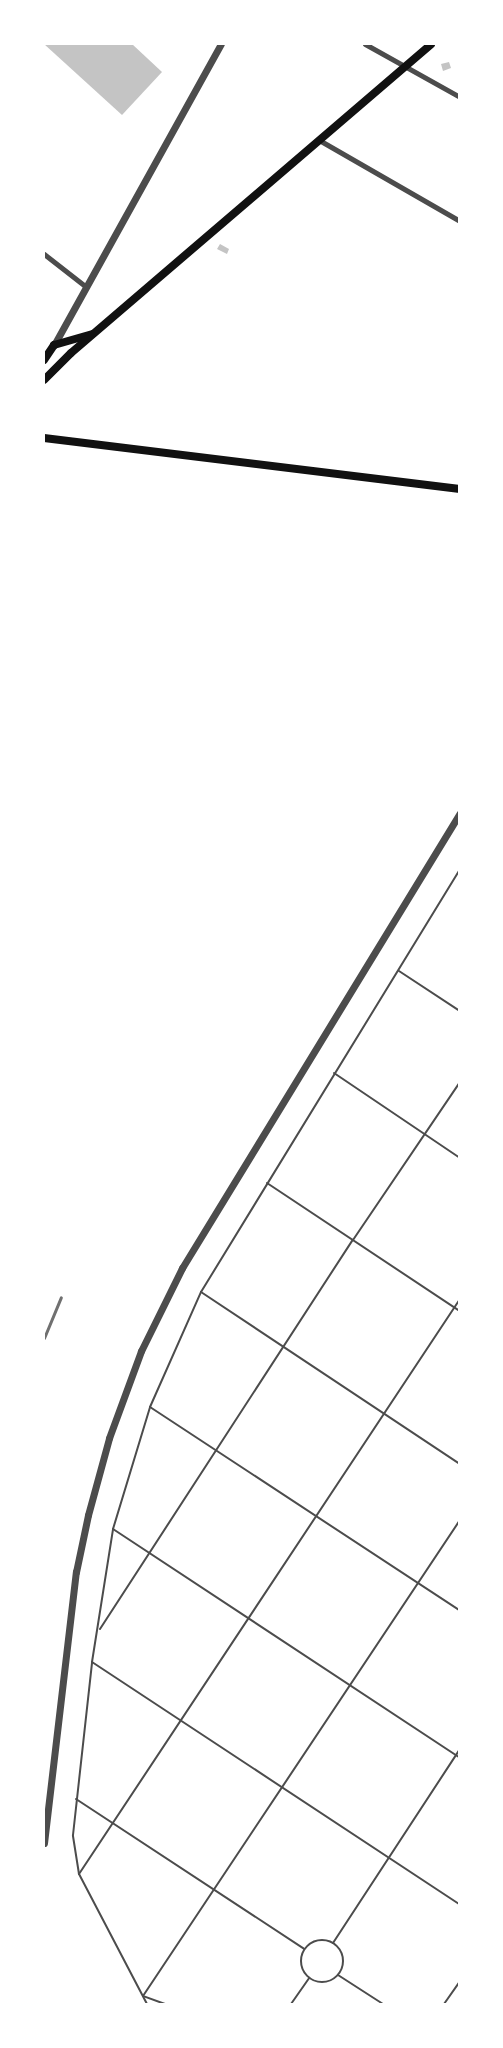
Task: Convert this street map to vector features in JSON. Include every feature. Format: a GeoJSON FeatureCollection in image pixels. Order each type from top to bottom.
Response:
{"type":"FeatureCollection","features":[{"type":"Feature","properties":{"kind":"main road"},"geometry":{"type":"LineString","coordinates":[[44,380],[93,334],[431,44]]}},
{"type":"Feature","properties":{"kind":"main road"},"geometry":{"type":"LineString","coordinates":[[44,360],[54,345],[93,334]]}},
{"type":"Feature","properties":{"kind":"main road"},"geometry":{"type":"LineString","coordinates":[[44,433],[57,438]]}},
{"type":"Feature","properties":{"kind":"main road"},"geometry":{"type":"LineString","coordinates":[[44,438],[459,489]]}},
{"type":"Feature","properties":{"kind":"street"},"geometry":{"type":"LineString","coordinates":[[54,345],[221,44]]}},
{"type":"Feature","properties":{"kind":"street"},"geometry":{"type":"LineString","coordinates":[[365,44],[459,97]]}},
{"type":"Feature","properties":{"kind":"street"},"geometry":{"type":"LineString","coordinates":[[319,140],[459,221]]}},
{"type":"Feature","properties":{"kind":"street"},"geometry":{"type":"LineString","coordinates":[[44,254],[85,286]]}},
{"type":"Feature","properties":{"kind":"street"},"geometry":{"type":"LineString","coordinates":[[44,1843],[79,1560],[109,1437],[141,1351],[182,1268],[459,813]]}},
{"type":"Feature","properties":{"kind":"lane"},"geometry":{"type":"LineString","coordinates":[[147,2004],[79,1874],[72,1835],[92,1662],[99,1631],[113,1529],[150,1407],[201,1292],[459,869]]}},
{"type":"Feature","properties":{"kind":"lane"},"geometry":{"type":"LineString","coordinates":[[399,970],[459,1011]]}},
{"type":"Feature","properties":{"kind":"lane"},"geometry":{"type":"LineString","coordinates":[[334,1073],[459,1158]]}},
{"type":"Feature","properties":{"kind":"lane"},"geometry":{"type":"LineString","coordinates":[[99,1631],[285,1348],[353,1240],[459,1082]]}},
{"type":"Feature","properties":{"kind":"lane"},"geometry":{"type":"LineString","coordinates":[[267,1183],[459,1311]]}},
{"type":"Feature","properties":{"kind":"lane"},"geometry":{"type":"LineString","coordinates":[[201,1292],[459,1464]]}},
{"type":"Feature","properties":{"kind":"lane"},"geometry":{"type":"LineString","coordinates":[[79,1874],[459,1299]]}},
{"type":"Feature","properties":{"kind":"lane"},"geometry":{"type":"LineString","coordinates":[[150,1407],[459,1611]]}},
{"type":"Feature","properties":{"kind":"lane"},"geometry":{"type":"LineString","coordinates":[[142,1996],[459,1520]]}},
{"type":"Feature","properties":{"kind":"lane"},"geometry":{"type":"LineString","coordinates":[[113,1529],[459,1758]]}},
{"type":"Feature","properties":{"kind":"lane"},"geometry":{"type":"LineString","coordinates":[[92,1662],[459,1905]]}},
{"type":"Feature","properties":{"kind":"lane"},"geometry":{"type":"LineString","coordinates":[[333,1942],[459,1749]]}},
{"type":"Feature","properties":{"kind":"lane"},"geometry":{"type":"LineString","coordinates":[[76,1799],[304,1949]]}},
{"type":"Feature","properties":{"kind":"lane"},"geometry":{"type":"LineString","coordinates":[[320,1939],[333,1942],[338,1947],[343,1960],[338,1975],[322,1982],[309,1978],[300,1961],[304,1949],[320,1939]]}},
{"type":"Feature","properties":{"kind":"lane"},"geometry":{"type":"LineString","coordinates":[[338,1975],[383,2004]]}},
{"type":"Feature","properties":{"kind":"lane"},"geometry":{"type":"LineString","coordinates":[[291,2004],[309,1978]]}},
{"type":"Feature","properties":{"kind":"lane"},"geometry":{"type":"LineString","coordinates":[[444,2004],[459,1981]]}},
{"type":"Feature","properties":{"kind":"lane"},"geometry":{"type":"LineString","coordinates":[[142,1996],[165,2004]]}},
{"type":"Feature","properties":{"kind":"building"},"geometry":{"type":"Polygon","coordinates":[[[44,44],[132,44],[162,72],[122,115],[44,44]]]}},
{"type":"Feature","properties":{"kind":"building"},"geometry":{"type":"Polygon","coordinates":[[[449,62],[451,68],[443,71],[441,64],[449,62]]]}},
{"type":"Feature","properties":{"kind":"building"},"geometry":{"type":"Polygon","coordinates":[[[220,244],[229,249],[227,254],[217,249],[220,244]]]}},
{"type":"Feature","properties":{"kind":"railway"},"geometry":{"type":"LineString","coordinates":[[44,1338],[61,1297]]}}]}
